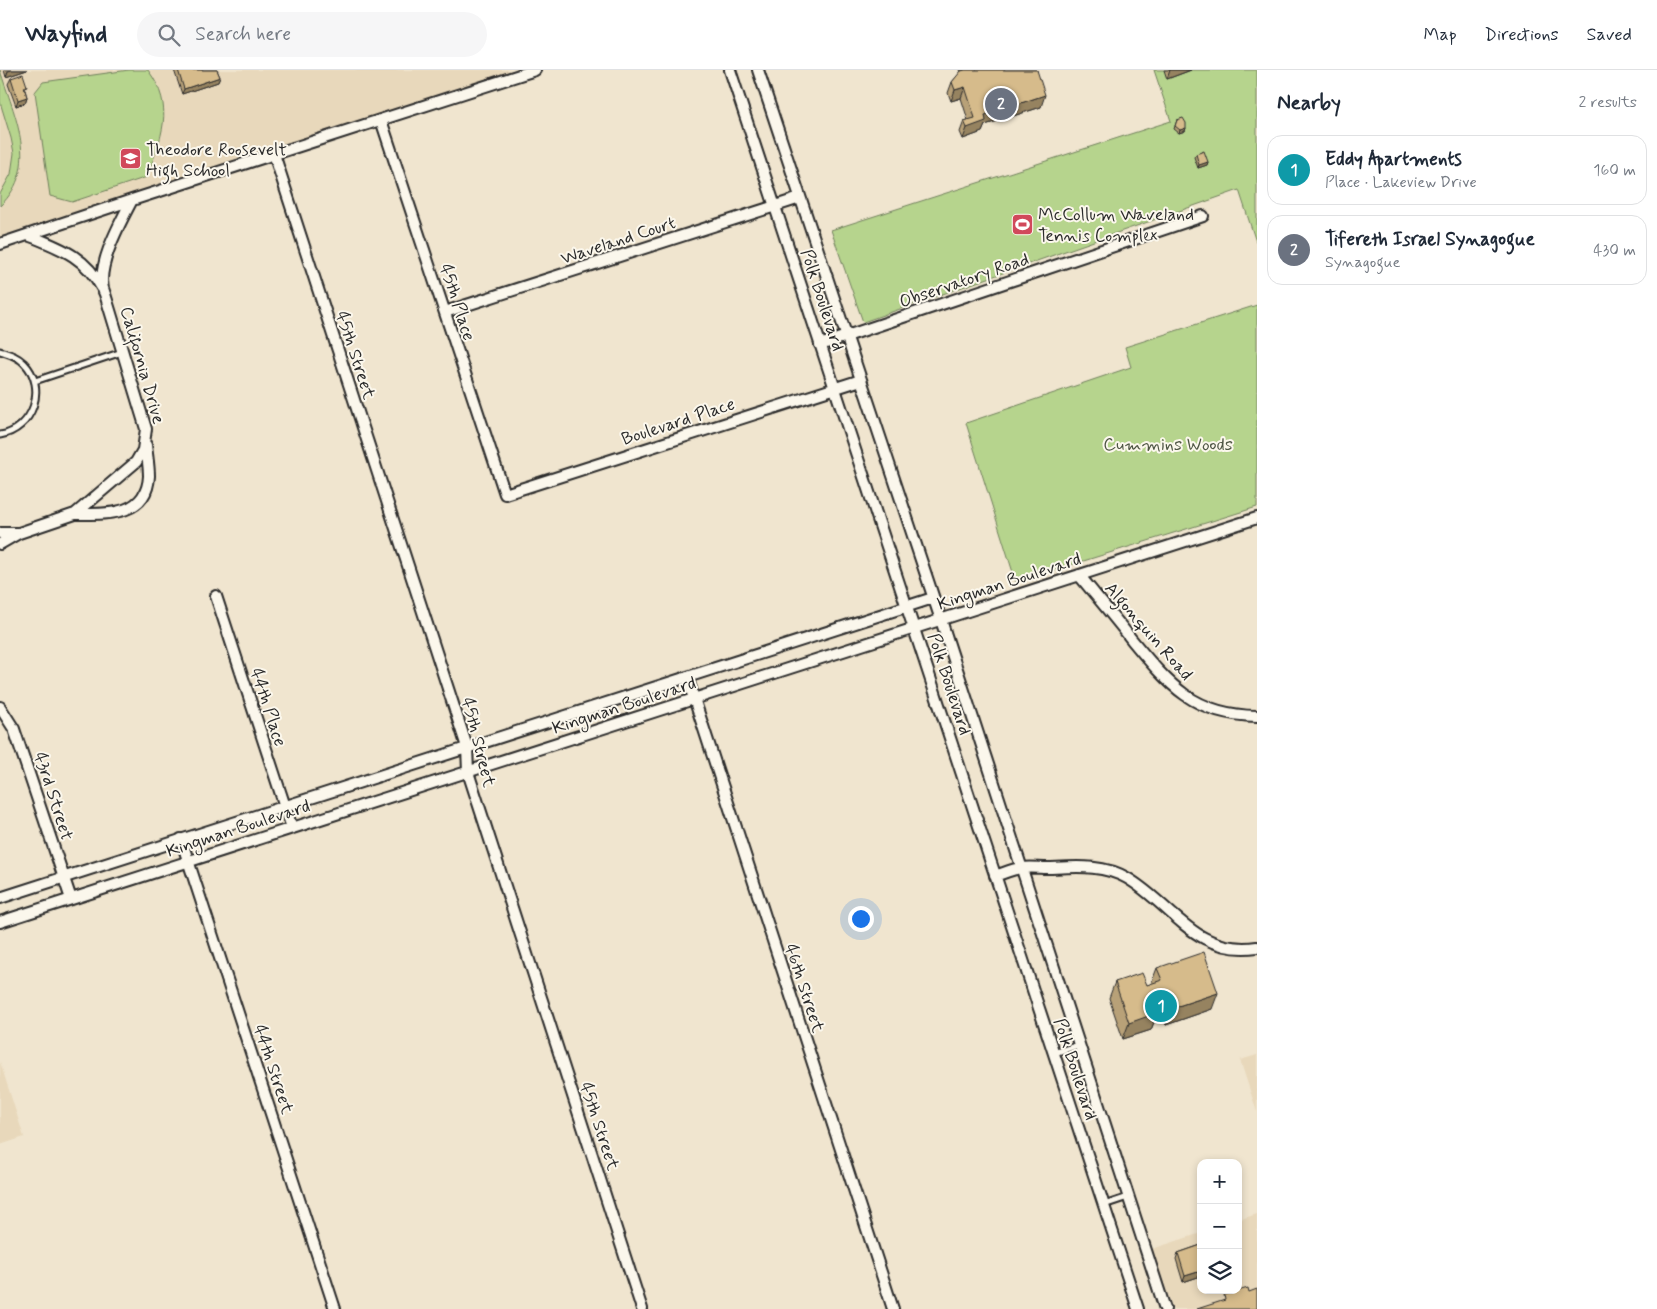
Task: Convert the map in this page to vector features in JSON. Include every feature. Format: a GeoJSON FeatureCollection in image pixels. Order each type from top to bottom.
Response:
{"type":"FeatureCollection","features":[{"type":"Feature","properties":{"kind":"street"},"geometry":{"type":"LineString","coordinates":[[0,244],[535,70]]}},
{"type":"Feature","properties":{"kind":"street","name":"Polk Boulevard"},"geometry":{"type":"LineString","coordinates":[[730,70],[1138,1309]]}},
{"type":"Feature","properties":{"kind":"street","name":"Polk Boulevard"},"geometry":{"type":"LineString","coordinates":[[758,70],[1165,1309]]}},
{"type":"Feature","properties":{"kind":"street","name":"45th Place"},"geometry":{"type":"LineString","coordinates":[[380,120],[505,494]]}},
{"type":"Feature","properties":{"kind":"street","name":"45th Street"},"geometry":{"type":"LineString","coordinates":[[274,154],[468,747],[468,772],[642,1309]]}},
{"type":"Feature","properties":{"kind":"street","name":"Waveland Court"},"geometry":{"type":"LineString","coordinates":[[445,312],[800,198]]}},
{"type":"Feature","properties":{"kind":"street","name":"California Drive"},"geometry":{"type":"LineString","coordinates":[[102,288],[108,249],[132,200]]}},
{"type":"Feature","properties":{"kind":"street","name":"Observatory Road"},"geometry":{"type":"LineString","coordinates":[[820,346],[1203,216]]}},
{"type":"Feature","properties":{"kind":"street","name":"California Drive"},"geometry":{"type":"LineString","coordinates":[[0,544],[20,533],[75,514],[136,462],[143,450],[146,439],[146,429],[123,352],[102,288],[96,276],[70,252],[28,235]]}},
{"type":"Feature","properties":{"kind":"street","name":"Boulevard Place"},"geometry":{"type":"LineString","coordinates":[[505,494],[861,380]]}},
{"type":"Feature","properties":{"kind":"street"},"geometry":{"type":"LineString","coordinates":[[75,514],[122,512],[136,504],[145,492],[149,477],[146,439]]}},
{"type":"Feature","properties":{"kind":"street","name":"Kingman Boulevard"},"geometry":{"type":"LineString","coordinates":[[0,922],[1257,518]]}},
{"type":"Feature","properties":{"kind":"street","name":"California Drive"},"geometry":{"type":"LineString","coordinates":[[0,533],[20,533]]}},
{"type":"Feature","properties":{"kind":"street","name":"Algonquin Road"},"geometry":{"type":"LineString","coordinates":[[1079,575],[1154,666],[1181,693],[1203,706],[1226,714],[1257,716]]}},
{"type":"Feature","properties":{"kind":"street","name":"44th Place"},"geometry":{"type":"LineString","coordinates":[[216,596],[292,828]]}},
{"type":"Feature","properties":{"kind":"street","name":"Kingman Boulevard"},"geometry":{"type":"LineString","coordinates":[[0,898],[933,598]]}},
{"type":"Feature","properties":{"kind":"street","name":"46th Street"},"geometry":{"type":"LineString","coordinates":[[687,677],[893,1309]]}},
{"type":"Feature","properties":{"kind":"street","name":"43rd Street"},"geometry":{"type":"LineString","coordinates":[[0,707],[14,729],[71,899]]}},
{"type":"Feature","properties":{"kind":"street","name":"44th Street"},"geometry":{"type":"LineString","coordinates":[[182,839],[335,1309]]}},
{"type":"Feature","properties":{"kind":"street"},"geometry":{"type":"LineString","coordinates":[[996,876],[1021,868],[1090,867],[1108,870],[1125,877],[1140,887],[1189,930],[1210,942],[1229,947],[1257,947]]}},
{"type":"Feature","properties":{"kind":"lane"},"geometry":{"type":"LineString","coordinates":[[0,351],[12,355],[24,363],[32,374],[35,381],[36,402],[28,419],[18,428],[0,435]]}},
{"type":"Feature","properties":{"kind":"lane"},"geometry":{"type":"LineString","coordinates":[[35,381],[123,352]]}},
{"type":"Feature","properties":{"kind":"lane"},"geometry":{"type":"LineString","coordinates":[[1054,1053],[1079,1045]]}},
{"type":"Feature","properties":{"kind":"lane"},"geometry":{"type":"LineString","coordinates":[[1104,1205],[1128,1198]]}},
{"type":"Feature","properties":{"kind":"shaded area","name":"Theodore Roosevelt High School"},"geometry":{"type":"Polygon","coordinates":[[[0,70],[535,70],[0,244],[0,70]]]}},
{"type":"Feature","properties":{"kind":"shaded area"},"geometry":{"type":"Polygon","coordinates":[[[1257,1055],[1257,1112],[1240,1060],[1257,1055]]]}},
{"type":"Feature","properties":{"kind":"shaded area"},"geometry":{"type":"Polygon","coordinates":[[[0,1062],[24,1137],[0,1145],[0,1062]]]}},
{"type":"Feature","properties":{"kind":"shaded area"},"geometry":{"type":"Polygon","coordinates":[[[1257,1214],[1257,1309],[1173,1309],[1152,1249],[1197,1234],[1197,1294],[1242,1294],[1242,1219],[1257,1214]]]}},
{"type":"Feature","properties":{"kind":"green space"},"geometry":{"type":"Polygon","coordinates":[[[0,70],[17,123],[21,140],[22,158],[19,174],[12,191],[0,206],[0,194],[11,174],[14,153],[0,102],[0,70]]]}},
{"type":"Feature","properties":{"kind":"green space"},"geometry":{"type":"Polygon","coordinates":[[[129,70],[148,70],[157,84],[162,97],[164,110],[161,136],[147,177],[72,202],[50,196],[35,92],[43,82],[129,70]]]}},
{"type":"Feature","properties":{"kind":"green space"},"geometry":{"type":"Polygon","coordinates":[[[1154,70],[1257,70],[1257,245],[1239,190],[863,322],[831,230],[1171,121],[1154,70]]]}},
{"type":"Feature","properties":{"kind":"green space","name":"Cummins Woods"},"geometry":{"type":"Polygon","coordinates":[[[1257,305],[1257,507],[1016,582],[966,423],[1131,367],[1125,347],[1257,305]]]}},
{"type":"Feature","properties":{"kind":"building"},"geometry":{"type":"Polygon","coordinates":[[[178,70],[217,70],[220,77],[184,89],[178,70]]]}},
{"type":"Feature","properties":{"kind":"building"},"geometry":{"type":"Polygon","coordinates":[[[1037,70],[1045,95],[985,115],[986,121],[967,128],[964,121],[975,118],[965,87],[955,90],[952,82],[961,71],[1037,70]]]}},
{"type":"Feature","properties":{"kind":"building"},"geometry":{"type":"Polygon","coordinates":[[[23,74],[27,86],[24,87],[27,97],[18,100],[11,78],[23,74]]]}},
{"type":"Feature","properties":{"kind":"building"},"geometry":{"type":"Polygon","coordinates":[[[1183,118],[1186,128],[1180,130],[1175,126],[1177,120],[1183,118]]]}},
{"type":"Feature","properties":{"kind":"building"},"geometry":{"type":"Polygon","coordinates":[[[1204,151],[1208,162],[1199,165],[1196,154],[1204,151]]]}},
{"type":"Feature","properties":{"kind":"building"},"geometry":{"type":"Polygon","coordinates":[[[1204,952],[1218,993],[1172,1008],[1167,996],[1153,1001],[1157,1013],[1129,1023],[1115,982],[1142,973],[1147,985],[1162,980],[1157,968],[1204,952]]]}},
{"type":"Feature","properties":{"kind":"building"},"geometry":{"type":"Polygon","coordinates":[[[1197,1246],[1197,1272],[1185,1276],[1178,1253],[1197,1246]]]}},
{"type":"Feature","properties":{"kind":"building"},"geometry":{"type":"Polygon","coordinates":[[[1248,1288],[1249,1292],[1257,1289],[1257,1309],[1197,1309],[1225,1300],[1224,1295],[1242,1294],[1242,1290],[1248,1288]]]}},
{"type":"Feature","properties":{"kind":"place","name":"Tifereth Israel Synagogue"},"geometry":{"type":"Point","coordinates":[1001,104]}},
{"type":"Feature","properties":{"kind":"place","name":"Theodore Roosevelt High School"},"geometry":{"type":"Point","coordinates":[130,159]}},
{"type":"Feature","properties":{"kind":"place","name":"McCollum Waveland Tennis Complex"},"geometry":{"type":"Point","coordinates":[1022,224]}},
{"type":"Feature","properties":{"kind":"place","name":"Eddy Apartments"},"geometry":{"type":"Point","coordinates":[1161,1006]}}]}
